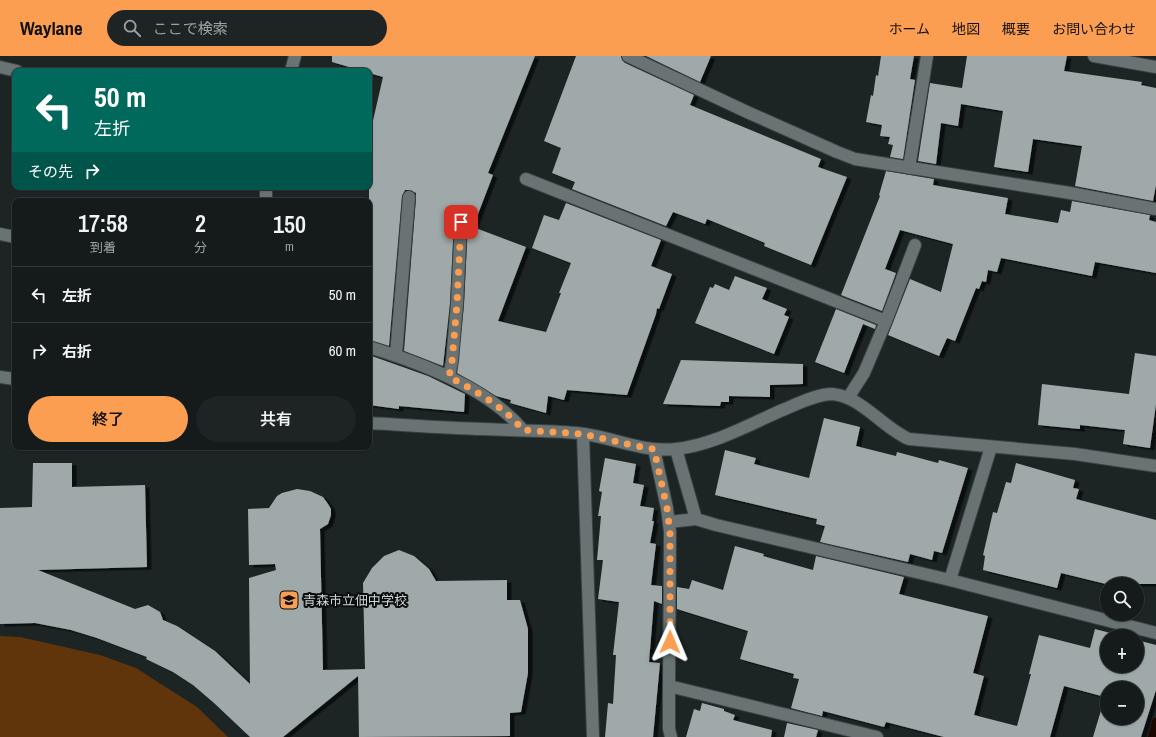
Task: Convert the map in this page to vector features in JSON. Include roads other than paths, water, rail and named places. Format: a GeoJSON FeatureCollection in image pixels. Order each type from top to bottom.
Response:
{"type":"FeatureCollection","features":[{"type":"Feature","properties":{"kind":"street"},"geometry":{"type":"LineString","coordinates":[[292,68],[295,56]]}},
{"type":"Feature","properties":{"kind":"street"},"geometry":{"type":"LineString","coordinates":[[628,56],[747,112],[855,159],[1070,193],[1156,209]]}},
{"type":"Feature","properties":{"kind":"street"},"geometry":{"type":"LineString","coordinates":[[910,168],[927,56]]}},
{"type":"Feature","properties":{"kind":"street"},"geometry":{"type":"LineString","coordinates":[[1094,56],[1156,67]]}},
{"type":"Feature","properties":{"kind":"street"},"geometry":{"type":"LineString","coordinates":[[0,67],[12,70]]}},
{"type":"Feature","properties":{"kind":"street"},"geometry":{"type":"LineString","coordinates":[[526,179],[886,321]]}},
{"type":"Feature","properties":{"kind":"street"},"geometry":{"type":"LineString","coordinates":[[396,355],[409,197]]}},
{"type":"Feature","properties":{"kind":"street"},"geometry":{"type":"LineString","coordinates":[[449,377],[452,361],[457,304],[461,222]]}},
{"type":"Feature","properties":{"kind":"street"},"geometry":{"type":"LineString","coordinates":[[0,234],[12,236]]}},
{"type":"Feature","properties":{"kind":"street"},"geometry":{"type":"LineString","coordinates":[[848,398],[864,373],[915,245]]}},
{"type":"Feature","properties":{"kind":"street"},"geometry":{"type":"LineString","coordinates":[[372,348],[426,366],[468,387],[513,418],[523,430]]}},
{"type":"Feature","properties":{"kind":"street"},"geometry":{"type":"LineString","coordinates":[[0,377],[12,379]]}},
{"type":"Feature","properties":{"kind":"street"},"geometry":{"type":"LineString","coordinates":[[372,423],[583,434],[654,449],[676,449],[715,439],[802,401],[830,394],[848,398],[862,406],[899,435],[909,439],[1075,454],[1156,466]]}},
{"type":"Feature","properties":{"kind":"street"},"geometry":{"type":"LineString","coordinates":[[583,434],[594,737]]}},
{"type":"Feature","properties":{"kind":"street"},"geometry":{"type":"LineString","coordinates":[[950,580],[991,447]]}},
{"type":"Feature","properties":{"kind":"street"},"geometry":{"type":"LineString","coordinates":[[654,449],[669,522],[669,730],[671,737]]}},
{"type":"Feature","properties":{"kind":"street"},"geometry":{"type":"LineString","coordinates":[[676,449],[696,519]]}},
{"type":"Feature","properties":{"kind":"street"},"geometry":{"type":"LineString","coordinates":[[669,522],[696,519],[950,580],[1156,633]]}},
{"type":"Feature","properties":{"kind":"street"},"geometry":{"type":"LineString","coordinates":[[669,686],[877,737]]}},
{"type":"Feature","properties":{"kind":"waterway"},"geometry":{"type":"LineString","coordinates":[[1152,737],[1156,722]]}},
{"type":"Feature","properties":{"kind":"place","name":"青森市立佃中学校"},"geometry":{"type":"Point","coordinates":[289,600]}}]}
